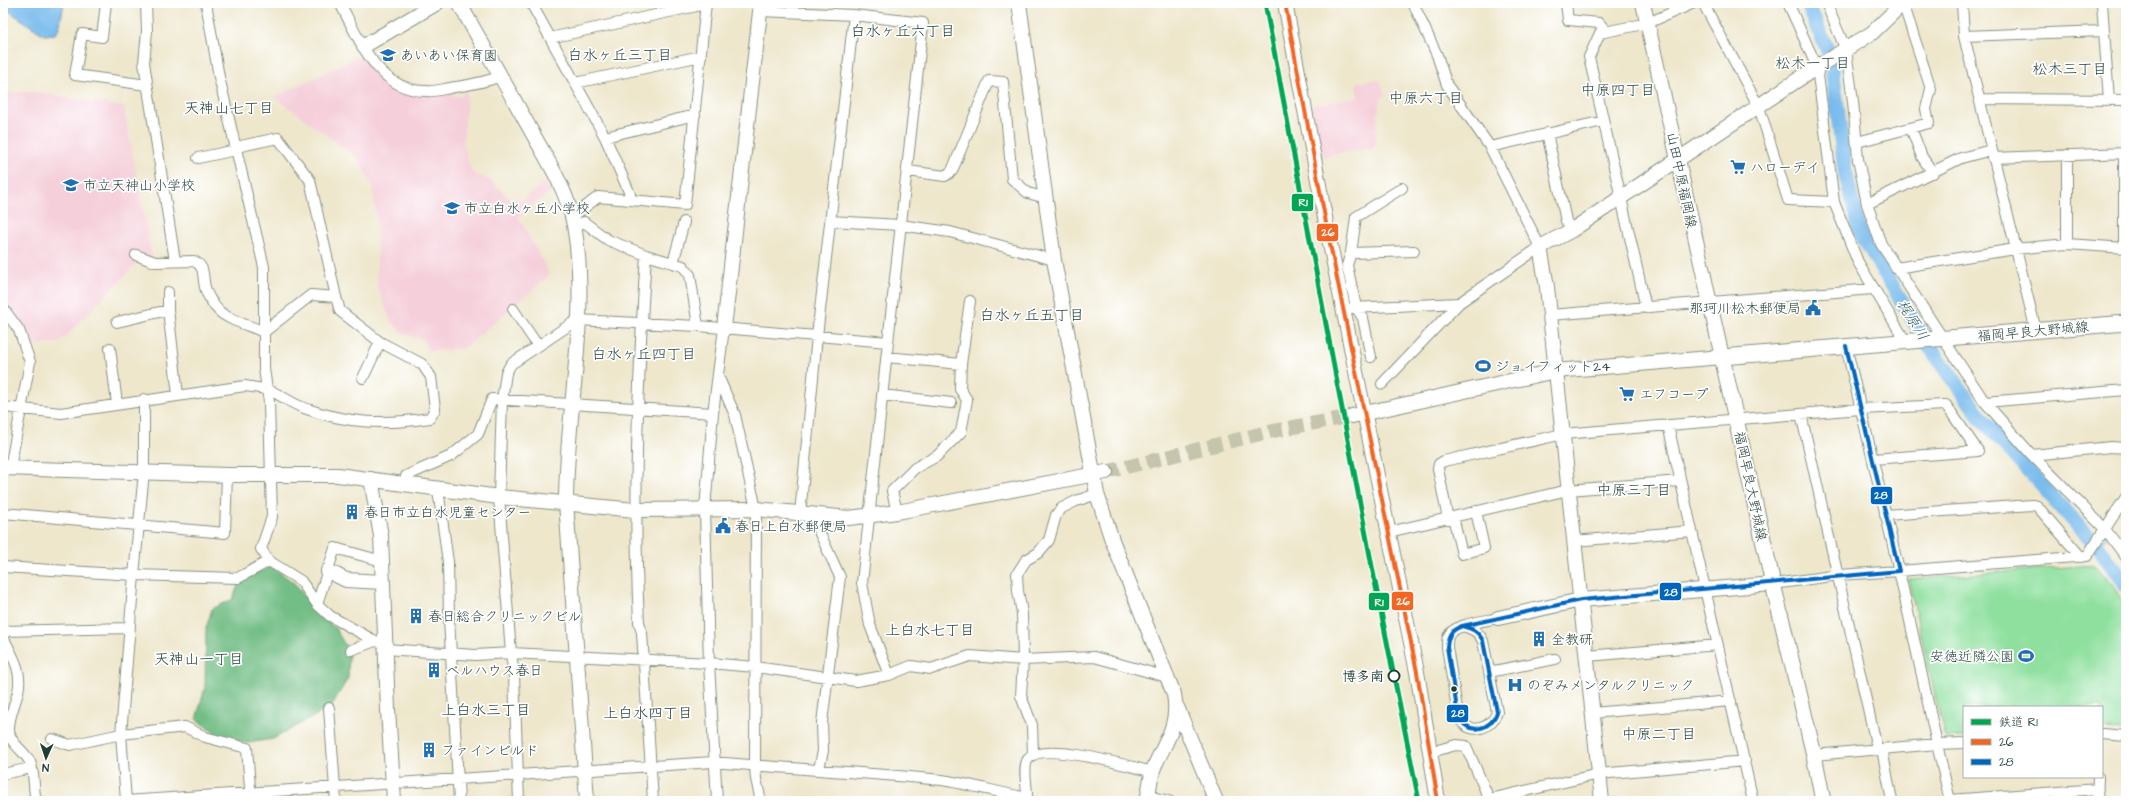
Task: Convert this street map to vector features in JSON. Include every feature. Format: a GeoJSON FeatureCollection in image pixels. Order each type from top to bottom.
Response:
{"type":"FeatureCollection","features":[{"type":"Feature","properties":{"kind":"main road","name":"福岡早良大野城線"},"geometry":{"type":"LineString","coordinates":[[1910,342],[2126,323]]}},
{"type":"Feature","properties":{"kind":"main road"},"geometry":{"type":"LineString","coordinates":[[1722,357],[1910,342]]}},
{"type":"Feature","properties":{"kind":"main road","name":"福岡早良大野城線"},"geometry":{"type":"LineString","coordinates":[[1722,357],[1773,584],[1814,755],[1823,801]]}},
{"type":"Feature","properties":{"kind":"street"},"geometry":{"type":"LineString","coordinates":[[106,3],[102,37],[82,34],[75,75],[148,85]]}},
{"type":"Feature","properties":{"kind":"street"},"geometry":{"type":"LineString","coordinates":[[146,3],[147,32],[144,63],[175,261]]}},
{"type":"Feature","properties":{"kind":"street"},"geometry":{"type":"LineString","coordinates":[[206,3],[219,77],[264,266],[264,368],[268,390],[272,517],[261,549],[269,562],[301,581],[317,604],[330,616],[382,644]]}},
{"type":"Feature","properties":{"kind":"street"},"geometry":{"type":"LineString","coordinates":[[340,3],[378,70],[392,81],[409,89],[426,91],[488,82],[500,76]]}},
{"type":"Feature","properties":{"kind":"street"},"geometry":{"type":"LineString","coordinates":[[364,46],[437,3]]}},
{"type":"Feature","properties":{"kind":"street"},"geometry":{"type":"LineString","coordinates":[[459,3],[557,178],[572,221],[578,263],[577,320],[566,477],[566,502],[587,801]]}},
{"type":"Feature","properties":{"kind":"street"},"geometry":{"type":"LineString","coordinates":[[531,3],[605,137],[630,194],[628,199]]}},
{"type":"Feature","properties":{"kind":"street"},"geometry":{"type":"LineString","coordinates":[[1019,3],[1054,260],[1100,473],[1097,494],[1112,540],[1167,677],[1176,706],[1216,801]]}},
{"type":"Feature","properties":{"kind":"street"},"geometry":{"type":"LineString","coordinates":[[1285,3],[1329,239],[1350,308],[1363,318],[1371,357]]}},
{"type":"Feature","properties":{"kind":"street"},"geometry":{"type":"LineString","coordinates":[[1413,3],[1437,55],[1447,85],[1490,147],[1540,247],[1550,315],[1602,801]]}},
{"type":"Feature","properties":{"kind":"street"},"geometry":{"type":"LineString","coordinates":[[1566,3],[1568,20],[1599,23],[1606,31]]}},
{"type":"Feature","properties":{"kind":"street","name":"山田中原福岡線"},"geometry":{"type":"LineString","coordinates":[[1643,3],[1722,357]]}},
{"type":"Feature","properties":{"kind":"street"},"geometry":{"type":"LineString","coordinates":[[1646,308],[1589,57],[1600,33],[1648,23],[1694,3]]}},
{"type":"Feature","properties":{"kind":"street"},"geometry":{"type":"LineString","coordinates":[[1703,3],[1759,107],[1788,200],[1834,202]]}},
{"type":"Feature","properties":{"kind":"street"},"geometry":{"type":"LineString","coordinates":[[1788,3],[1818,67],[1834,202],[1858,262],[1873,289],[1910,342]]}},
{"type":"Feature","properties":{"kind":"street"},"geometry":{"type":"LineString","coordinates":[[1826,3],[1846,50],[1858,159],[1867,204],[1881,244],[1942,340],[1985,402],[2032,455],[2104,531],[2126,557]]}},
{"type":"Feature","properties":{"kind":"street"},"geometry":{"type":"LineString","coordinates":[[1382,384],[1459,303],[1540,247],[1572,230],[1818,67],[1872,33],[1903,3],[1931,89],[1926,108],[1929,123],[1857,142]]}},
{"type":"Feature","properties":{"kind":"street"},"geometry":{"type":"LineString","coordinates":[[1962,3],[1964,36],[2036,331]]}},
{"type":"Feature","properties":{"kind":"street"},"geometry":{"type":"LineString","coordinates":[[2102,3],[2109,100]]}},
{"type":"Feature","properties":{"kind":"street"},"geometry":{"type":"LineString","coordinates":[[550,38],[706,4],[685,205],[598,197],[572,221]]}},
{"type":"Feature","properties":{"kind":"street"},"geometry":{"type":"LineString","coordinates":[[717,801],[713,762],[705,509],[717,375],[724,328],[760,7],[854,15],[923,23],[862,583],[870,626],[889,675]]}},
{"type":"Feature","properties":{"kind":"street"},"geometry":{"type":"LineString","coordinates":[[818,769],[823,751],[822,723],[840,577],[805,514],[817,336],[854,15]]}},
{"type":"Feature","properties":{"kind":"street"},"geometry":{"type":"LineString","coordinates":[[1964,36],[2104,31]]}},
{"type":"Feature","properties":{"kind":"street"},"geometry":{"type":"LineString","coordinates":[[575,83],[701,56]]}},
{"type":"Feature","properties":{"kind":"street"},"geometry":{"type":"LineString","coordinates":[[908,171],[945,176],[952,171],[989,81],[1003,82],[1012,179],[1028,193],[1046,198]]}},
{"type":"Feature","properties":{"kind":"street"},"geometry":{"type":"LineString","coordinates":[[1979,99],[2126,100]]}},
{"type":"Feature","properties":{"kind":"street"},"geometry":{"type":"LineString","coordinates":[[605,137],[695,115]]}},
{"type":"Feature","properties":{"kind":"street"},"geometry":{"type":"LineString","coordinates":[[1490,147],[1603,121]]}},
{"type":"Feature","properties":{"kind":"street"},"geometry":{"type":"LineString","coordinates":[[1911,128],[1922,157],[1934,173]]}},
{"type":"Feature","properties":{"kind":"street"},"geometry":{"type":"LineString","coordinates":[[1547,133],[1566,221],[1572,230]]}},
{"type":"Feature","properties":{"kind":"street"},"geometry":{"type":"LineString","coordinates":[[3,407],[61,413],[245,386],[268,390],[302,407],[329,416],[367,422],[397,423],[430,418],[435,409],[431,377],[422,364],[380,342],[340,311],[310,180],[278,138],[198,158]]}},
{"type":"Feature","properties":{"kind":"street"},"geometry":{"type":"LineString","coordinates":[[1867,204],[1934,173],[1961,158],[1992,154],[2067,155],[2125,153],[2125,248],[2067,244],[2016,249],[1896,268]]}},
{"type":"Feature","properties":{"kind":"street"},"geometry":{"type":"LineString","coordinates":[[2067,155],[2067,244]]}},
{"type":"Feature","properties":{"kind":"street"},"geometry":{"type":"LineString","coordinates":[[1402,188],[1356,217],[1351,253],[1346,265],[1358,415],[1389,532],[1431,752],[1438,801]]}},
{"type":"Feature","properties":{"kind":"street"},"geometry":{"type":"LineString","coordinates":[[572,221],[584,222],[608,240],[646,255],[683,266],[690,275],[698,326]]}},
{"type":"Feature","properties":{"kind":"street"},"geometry":{"type":"LineString","coordinates":[[830,221],[900,225],[950,232],[1054,260]]}},
{"type":"Feature","properties":{"kind":"street"},"geometry":{"type":"LineString","coordinates":[[673,263],[684,222]]}},
{"type":"Feature","properties":{"kind":"street"},"geometry":{"type":"LineString","coordinates":[[1351,253],[1414,252]]}},
{"type":"Feature","properties":{"kind":"street"},"geometry":{"type":"LineString","coordinates":[[136,255],[155,262],[194,261],[200,264],[203,268],[205,289],[218,310],[226,317],[264,332]]}},
{"type":"Feature","properties":{"kind":"street"},"geometry":{"type":"LineString","coordinates":[[646,255],[638,408],[635,510],[639,622],[653,801]]}},
{"type":"Feature","properties":{"kind":"street"},"geometry":{"type":"LineString","coordinates":[[1550,315],[1873,289]]}},
{"type":"Feature","properties":{"kind":"street"},"geometry":{"type":"LineString","coordinates":[[168,292],[168,310],[178,395]]}},
{"type":"Feature","properties":{"kind":"street"},"geometry":{"type":"LineString","coordinates":[[264,332],[311,295],[336,296]]}},
{"type":"Feature","properties":{"kind":"street"},"geometry":{"type":"LineString","coordinates":[[897,512],[892,491],[915,468],[937,456],[962,432],[967,400],[960,388],[961,364],[970,302]]}},
{"type":"Feature","properties":{"kind":"street"},"geometry":{"type":"LineString","coordinates":[[1350,308],[1459,303]]}},
{"type":"Feature","properties":{"kind":"street"},"geometry":{"type":"LineString","coordinates":[[3,308],[19,330],[30,362],[22,409],[7,468],[271,476],[338,475],[499,497],[566,502],[635,510],[756,510],[849,518],[897,512],[1100,473]]}},
{"type":"Feature","properties":{"kind":"street"},"geometry":{"type":"LineString","coordinates":[[513,309],[538,346]]}},
{"type":"Feature","properties":{"kind":"street"},"geometry":{"type":"LineString","coordinates":[[117,322],[168,310]]}},
{"type":"Feature","properties":{"kind":"street"},"geometry":{"type":"LineString","coordinates":[[519,801],[514,676],[499,497],[502,400],[506,373],[511,364],[577,320],[698,326],[888,342]]}},
{"type":"Feature","properties":{"kind":"street"},"geometry":{"type":"LineString","coordinates":[[363,378],[380,342]]}},
{"type":"Feature","properties":{"kind":"street"},"geometry":{"type":"LineString","coordinates":[[1846,346],[1899,571],[1950,801],[2098,789]]}},
{"type":"Feature","properties":{"kind":"street"},"geometry":{"type":"LineString","coordinates":[[110,348],[117,404]]}},
{"type":"Feature","properties":{"kind":"street"},"geometry":{"type":"LineString","coordinates":[[886,357],[961,364]]}},
{"type":"Feature","properties":{"kind":"street"},"geometry":{"type":"LineString","coordinates":[[1358,415],[1555,371],[1722,357]]}},
{"type":"Feature","properties":{"kind":"street"},"geometry":{"type":"LineString","coordinates":[[717,375],[735,415],[756,510],[755,766],[756,779],[761,801]]}},
{"type":"Feature","properties":{"kind":"street"},"geometry":{"type":"LineString","coordinates":[[1985,402],[2126,390]]}},
{"type":"Feature","properties":{"kind":"street"},"geometry":{"type":"LineString","coordinates":[[882,395],[951,403]]}},
{"type":"Feature","properties":{"kind":"street"},"geometry":{"type":"LineString","coordinates":[[405,485],[406,476],[450,456],[478,434],[492,399],[713,413]]}},
{"type":"Feature","properties":{"kind":"street"},"geometry":{"type":"LineString","coordinates":[[144,400],[144,472],[138,526],[122,734],[126,801],[250,796],[335,786],[458,780],[518,774],[713,762],[793,769],[818,769],[942,780],[996,790],[1003,797],[1027,795],[1026,768],[1027,761],[1032,754],[1032,725],[1022,696],[1024,660],[1022,613],[1017,574],[1026,560],[1038,553],[1049,540],[1056,515],[1062,508],[1076,500],[1097,494]]}},
{"type":"Feature","properties":{"kind":"street"},"geometry":{"type":"LineString","coordinates":[[1476,511],[1484,548],[1462,554],[1450,518],[1438,470],[1439,464],[1444,461],[1563,434],[1860,409],[1946,405],[1978,451],[1873,459]]}},
{"type":"Feature","properties":{"kind":"street"},"geometry":{"type":"LineString","coordinates":[[1801,414],[1892,801]]}},
{"type":"Feature","properties":{"kind":"street"},"geometry":{"type":"LineString","coordinates":[[1668,425],[1753,801]]}},
{"type":"Feature","properties":{"kind":"street"},"geometry":{"type":"LineString","coordinates":[[2032,455],[2111,446],[2126,448]]}},
{"type":"Feature","properties":{"kind":"street"},"geometry":{"type":"LineString","coordinates":[[3,513],[225,533],[227,475]]}},
{"type":"Feature","properties":{"kind":"street"},"geometry":{"type":"LineString","coordinates":[[371,479],[381,536],[383,582],[382,644],[394,801]]}},
{"type":"Feature","properties":{"kind":"street"},"geometry":{"type":"LineString","coordinates":[[1389,532],[1568,490],[1680,481]]}},
{"type":"Feature","properties":{"kind":"street"},"geometry":{"type":"LineString","coordinates":[[438,489],[448,562],[459,801]]}},
{"type":"Feature","properties":{"kind":"street"},"geometry":{"type":"LineString","coordinates":[[1462,626],[1473,628],[1479,632],[1483,641],[1497,712],[1495,720],[1489,725],[1467,728],[1461,723],[1458,715],[1447,647],[1448,637],[1453,630],[1462,626],[1581,600],[1773,584],[1839,576],[2084,556],[2104,531],[2126,497]]}},
{"type":"Feature","properties":{"kind":"street"},"geometry":{"type":"LineString","coordinates":[[1885,515],[2032,505],[2036,506],[2084,556]]}},
{"type":"Feature","properties":{"kind":"street"},"geometry":{"type":"LineString","coordinates":[[1574,541],[1692,532]]}},
{"type":"Feature","properties":{"kind":"street"},"geometry":{"type":"LineString","coordinates":[[317,604],[335,548],[382,561]]}},
{"type":"Feature","properties":{"kind":"street"},"geometry":{"type":"LineString","coordinates":[[3,567],[134,575],[238,578],[269,562]]}},
{"type":"Feature","properties":{"kind":"street"},"geometry":{"type":"LineString","coordinates":[[328,571],[346,580],[383,582]]}},
{"type":"Feature","properties":{"kind":"street"},"geometry":{"type":"LineString","coordinates":[[1483,641],[1484,632],[1489,624],[1498,618]]}},
{"type":"Feature","properties":{"kind":"street"},"geometry":{"type":"LineString","coordinates":[[3,631],[130,628]]}},
{"type":"Feature","properties":{"kind":"street"},"geometry":{"type":"LineString","coordinates":[[3,637],[16,661],[19,675],[18,692],[11,713],[9,731],[10,737],[30,762],[36,801]]}},
{"type":"Feature","properties":{"kind":"street"},"geometry":{"type":"LineString","coordinates":[[351,650],[382,644],[475,655],[511,653],[709,663],[755,667],[856,681],[889,675],[912,666],[931,669],[970,656],[1024,660],[1094,657],[1167,677]]}},
{"type":"Feature","properties":{"kind":"street"},"geometry":{"type":"LineString","coordinates":[[1587,656],[1718,645]]}},
{"type":"Feature","properties":{"kind":"street"},"geometry":{"type":"LineString","coordinates":[[1489,672],[1555,659]]}},
{"type":"Feature","properties":{"kind":"street"},"geometry":{"type":"LineString","coordinates":[[1592,713],[1731,701]]}},
{"type":"Feature","properties":{"kind":"street"},"geometry":{"type":"LineString","coordinates":[[1169,801],[1147,799],[1153,772],[1168,742],[1175,722],[1176,706]]}},
{"type":"Feature","properties":{"kind":"street"},"geometry":{"type":"LineString","coordinates":[[329,708],[336,801]]}},
{"type":"Feature","properties":{"kind":"street"},"geometry":{"type":"LineString","coordinates":[[52,739],[70,745],[122,734],[185,727],[205,737],[247,748],[250,796]]}},
{"type":"Feature","properties":{"kind":"street"},"geometry":{"type":"LineString","coordinates":[[2103,734],[2126,736]]}},
{"type":"Feature","properties":{"kind":"street"},"geometry":{"type":"LineString","coordinates":[[1168,742],[1193,745]]}},
{"type":"Feature","properties":{"kind":"street"},"geometry":{"type":"LineString","coordinates":[[1814,755],[1880,748],[1963,743]]}},
{"type":"Feature","properties":{"kind":"street"},"geometry":{"type":"LineString","coordinates":[[1431,752],[1456,745],[1466,746],[1490,800],[1599,774],[1745,761]]}},
{"type":"Feature","properties":{"kind":"street"},"geometry":{"type":"LineString","coordinates":[[1032,754],[1042,752],[1089,756],[1153,772]]}},
{"type":"Feature","properties":{"kind":"street"},"geometry":{"type":"LineString","coordinates":[[3,774],[31,768]]}},
{"type":"Feature","properties":{"kind":"street"},"geometry":{"type":"LineString","coordinates":[[2098,778],[2098,801]]}},
{"type":"Feature","properties":{"kind":"shaded area","name":"市立白水ヶ丘小学校"},"geometry":{"type":"Polygon","coordinates":[[[364,54],[377,73],[390,85],[410,93],[450,91],[453,95],[461,97],[465,90],[467,97],[463,143],[472,173],[490,180],[510,199],[522,200],[547,180],[551,192],[518,216],[550,275],[463,349],[428,351],[423,339],[404,334],[391,322],[377,286],[377,224],[372,185],[358,158],[274,97],[364,54]]]}},
{"type":"Feature","properties":{"kind":"shaded area"},"geometry":{"type":"Polygon","coordinates":[[[1379,79],[1385,94],[1379,103],[1375,147],[1321,157],[1311,105],[1358,97],[1356,90],[1357,83],[1379,79]]]}},
{"type":"Feature","properties":{"kind":"shaded area","name":"市立天神山小学校"},"geometry":{"type":"Polygon","coordinates":[[[3,92],[35,92],[124,107],[153,264],[136,264],[60,342],[32,346],[3,301],[3,92]]]}},
{"type":"Feature","properties":{"kind":"green space","name":"安徳近隣公園"},"geometry":{"type":"Polygon","coordinates":[[[2095,565],[2114,586],[2126,605],[2126,730],[2103,729],[2103,706],[1963,706],[1963,737],[1945,738],[1908,579],[2095,565]]]}},
{"type":"Feature","properties":{"kind":"green space"},"geometry":{"type":"Polygon","coordinates":[[[271,566],[294,583],[313,607],[335,628],[349,652],[348,678],[331,707],[273,739],[248,743],[222,739],[196,719],[205,688],[206,628],[212,609],[233,599],[239,582],[271,566]]]}},
{"type":"Feature","properties":{"kind":"water"},"geometry":{"type":"Polygon","coordinates":[[[3,3],[64,3],[59,29],[55,34],[44,35],[3,7],[3,3]]]}},
{"type":"Feature","properties":{"kind":"waterway","name":"梶原川"},"geometry":{"type":"LineString","coordinates":[[1807,3],[1831,58],[1845,171],[1860,232],[1925,340],[1982,419],[2099,549],[2126,584]]}},
{"type":"Feature","properties":{"kind":"waterway"},"geometry":{"type":"LineString","coordinates":[[2099,549],[2106,536]]}},
{"type":"Feature","properties":{"kind":"tunnel"},"geometry":{"type":"LineString","coordinates":[[1106,472],[1268,432],[1352,416]]}},
{"type":"Feature","properties":{"kind":"rail line","name":"R1"},"geometry":{"type":"LineString","coordinates":[[1265,3],[1374,577],[1419,801]]}},
{"type":"Feature","properties":{"kind":"transit line","name":"26"},"geometry":{"type":"LineString","coordinates":[[1285,3],[1329,239],[1417,672],[1438,801]]}},
{"type":"Feature","properties":{"kind":"transit line","name":"28"},"geometry":{"type":"LineString","coordinates":[[1462,626],[1475,631],[1483,641],[1497,712],[1490,723],[1484,727],[1478,728],[1467,726],[1462,722],[1458,715],[1447,647],[1448,639],[1451,634],[1455,629],[1462,626],[1581,600],[1899,571],[1846,346]]}},
{"type":"Feature","properties":{"kind":"place","name":"あいあい保育園"},"geometry":{"type":"Point","coordinates":[388,55]}},
{"type":"Feature","properties":{"kind":"place","name":"ハローデイ"},"geometry":{"type":"Point","coordinates":[1738,167]}},
{"type":"Feature","properties":{"kind":"place","name":"市立天神山小学校"},"geometry":{"type":"Point","coordinates":[71,185]}},
{"type":"Feature","properties":{"kind":"place","name":"市立白水ヶ丘小学校"},"geometry":{"type":"Point","coordinates":[452,208]}},
{"type":"Feature","properties":{"kind":"place","name":"那珂川松木郵便局"},"geometry":{"type":"Point","coordinates":[1813,308]}},
{"type":"Feature","properties":{"kind":"place","name":"ジョイフィット24"},"geometry":{"type":"Point","coordinates":[1483,366]}},
{"type":"Feature","properties":{"kind":"place","name":"エフコープ"},"geometry":{"type":"Point","coordinates":[1627,394]}},
{"type":"Feature","properties":{"kind":"place","name":"春日市立白水児童センター"},"geometry":{"type":"Point","coordinates":[352,512]}},
{"type":"Feature","properties":{"kind":"place","name":"春日上白水郵便局"},"geometry":{"type":"Point","coordinates":[723,526]}},
{"type":"Feature","properties":{"kind":"place","name":"春日総合クリニックビル"},"geometry":{"type":"Point","coordinates":[416,616]}},
{"type":"Feature","properties":{"kind":"place","name":"全教研"},"geometry":{"type":"Point","coordinates":[1539,639]}},
{"type":"Feature","properties":{"kind":"place","name":"安徳近隣公園"},"geometry":{"type":"Point","coordinates":[2026,656]}},
{"type":"Feature","properties":{"kind":"place","name":"ベルハウス春日"},"geometry":{"type":"Point","coordinates":[434,670]}},
{"type":"Feature","properties":{"kind":"place","name":"博多南"},"geometry":{"type":"Point","coordinates":[1394,676]}},
{"type":"Feature","properties":{"kind":"place","name":"のぞみメンタルクリニック"},"geometry":{"type":"Point","coordinates":[1515,685]}},
{"type":"Feature","properties":{"kind":"place","name":"ファインビルド"},"geometry":{"type":"Point","coordinates":[429,750]}},
{"type":"Feature","properties":{"kind":"district","name":"白水ヶ丘六丁目"},"geometry":{"type":"Point","coordinates":[903,31]}},
{"type":"Feature","properties":{"kind":"district","name":"白水ヶ丘三丁目"},"geometry":{"type":"Point","coordinates":[620,55]}},
{"type":"Feature","properties":{"kind":"district","name":"松木一丁目"},"geometry":{"type":"Point","coordinates":[1813,63]}},
{"type":"Feature","properties":{"kind":"district","name":"松木三丁目"},"geometry":{"type":"Point","coordinates":[2070,69]}},
{"type":"Feature","properties":{"kind":"district","name":"中原四丁目"},"geometry":{"type":"Point","coordinates":[1618,90]}},
{"type":"Feature","properties":{"kind":"district","name":"中原六丁目"},"geometry":{"type":"Point","coordinates":[1426,98]}},
{"type":"Feature","properties":{"kind":"district","name":"天神山七丁目"},"geometry":{"type":"Point","coordinates":[229,108]}},
{"type":"Feature","properties":{"kind":"district","name":"白水ヶ丘五丁目"},"geometry":{"type":"Point","coordinates":[1032,315]}},
{"type":"Feature","properties":{"kind":"district","name":"白水ヶ丘四丁目"},"geometry":{"type":"Point","coordinates":[644,354]}},
{"type":"Feature","properties":{"kind":"district","name":"中原三丁目"},"geometry":{"type":"Point","coordinates":[1634,490]}},
{"type":"Feature","properties":{"kind":"district","name":"上白水七丁目"},"geometry":{"type":"Point","coordinates":[930,630]}},
{"type":"Feature","properties":{"kind":"district","name":"天神山一丁目"},"geometry":{"type":"Point","coordinates":[199,659]}},
{"type":"Feature","properties":{"kind":"district","name":"上白水三丁目"},"geometry":{"type":"Point","coordinates":[486,710]}},
{"type":"Feature","properties":{"kind":"district","name":"上白水四丁目"},"geometry":{"type":"Point","coordinates":[648,713]}},
{"type":"Feature","properties":{"kind":"district","name":"中原二丁目"},"geometry":{"type":"Point","coordinates":[1659,734]}}]}
